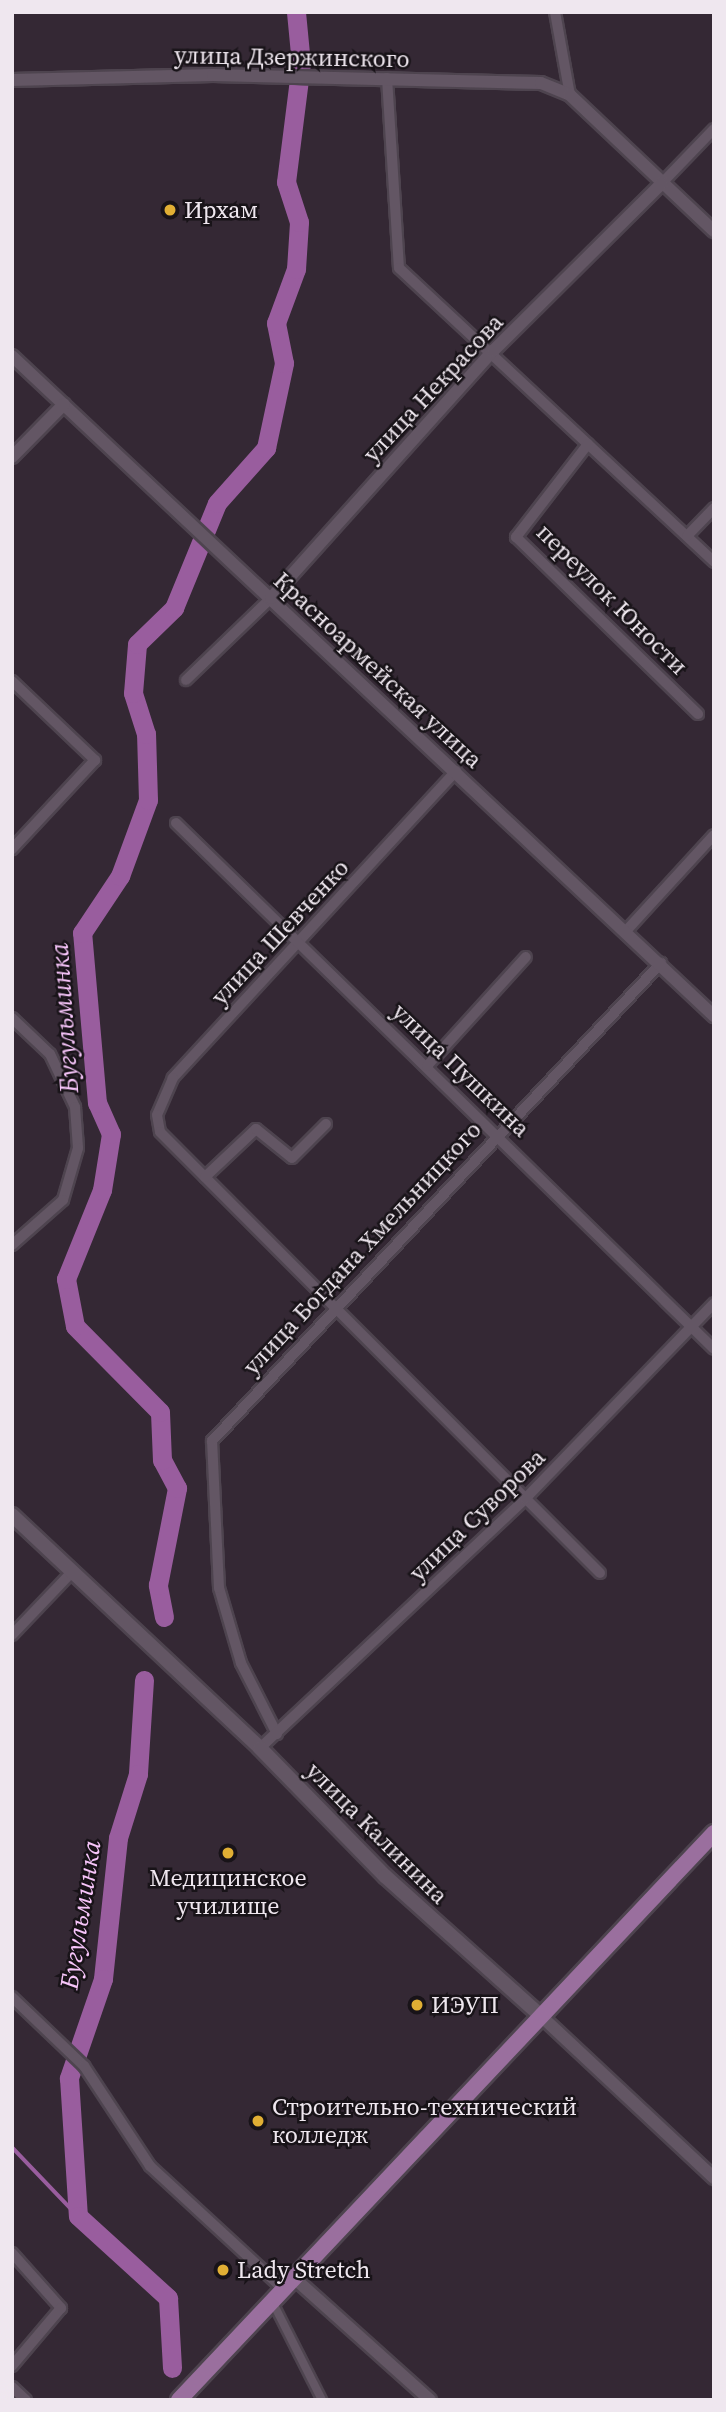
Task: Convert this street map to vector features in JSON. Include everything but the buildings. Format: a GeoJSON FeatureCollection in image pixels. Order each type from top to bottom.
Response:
{"type":"FeatureCollection","features":[{"type":"Feature","properties":{"kind":"main road","name":"улица Калинина"},"geometry":{"type":"LineString","coordinates":[[12,1515],[260,1748],[384,1876],[541,2016]]}},
{"type":"Feature","properties":{"kind":"main road"},"geometry":{"type":"LineString","coordinates":[[179,2400],[714,1833]]}},
{"type":"Feature","properties":{"kind":"street"},"geometry":{"type":"LineString","coordinates":[[555,12],[570,94],[714,232]]}},
{"type":"Feature","properties":{"kind":"street"},"geometry":{"type":"LineString","coordinates":[[387,78],[399,268],[493,351],[714,562]]}},
{"type":"Feature","properties":{"kind":"street","name":"улица Дзержинского"},"geometry":{"type":"LineString","coordinates":[[12,80],[387,78],[541,83],[570,94]]}},
{"type":"Feature","properties":{"kind":"street","name":"улица Некрасова"},"geometry":{"type":"LineString","coordinates":[[186,680],[271,598],[493,351],[714,129]]}},
{"type":"Feature","properties":{"kind":"street","name":"Красноармейская улица"},"geometry":{"type":"LineString","coordinates":[[12,356],[661,963],[714,1016]]}},
{"type":"Feature","properties":{"kind":"street"},"geometry":{"type":"LineString","coordinates":[[12,457],[64,404]]}},
{"type":"Feature","properties":{"kind":"street","name":"переулок Юности"},"geometry":{"type":"LineString","coordinates":[[588,444],[516,537],[698,714]]}},
{"type":"Feature","properties":{"kind":"street"},"geometry":{"type":"LineString","coordinates":[[687,536],[714,508]]}},
{"type":"Feature","properties":{"kind":"street"},"geometry":{"type":"LineString","coordinates":[[12,681],[95,760],[12,849]]}},
{"type":"Feature","properties":{"kind":"street","name":"улица Шевченко"},"geometry":{"type":"LineString","coordinates":[[205,1177],[160,1132],[157,1115],[173,1078],[456,771]]}},
{"type":"Feature","properties":{"kind":"street","name":"улица Пушкина"},"geometry":{"type":"LineString","coordinates":[[176,823],[497,1133],[714,1349]]}},
{"type":"Feature","properties":{"kind":"street"},"geometry":{"type":"LineString","coordinates":[[626,931],[714,835]]}},
{"type":"Feature","properties":{"kind":"street"},"geometry":{"type":"LineString","coordinates":[[427,1066],[526,957]]}},
{"type":"Feature","properties":{"kind":"street","name":"улица Богдана Хмельницкого"},"geometry":{"type":"LineString","coordinates":[[277,1734],[241,1664],[219,1588],[212,1441],[497,1133],[661,963]]}},
{"type":"Feature","properties":{"kind":"street"},"geometry":{"type":"LineString","coordinates":[[12,1018],[50,1054],[75,1107],[78,1148],[63,1200],[12,1245]]}},
{"type":"Feature","properties":{"kind":"street"},"geometry":{"type":"LineString","coordinates":[[326,1124],[292,1158],[256,1129],[205,1177],[600,1573]]}},
{"type":"Feature","properties":{"kind":"street","name":"улица Суворова"},"geometry":{"type":"LineString","coordinates":[[260,1748],[525,1499],[694,1327],[714,1303]]}},
{"type":"Feature","properties":{"kind":"street"},"geometry":{"type":"LineString","coordinates":[[12,1635],[72,1572]]}},
{"type":"Feature","properties":{"kind":"street"},"geometry":{"type":"LineString","coordinates":[[12,1997],[84,2066],[150,2166],[430,2400]]}},
{"type":"Feature","properties":{"kind":"street","name":"улица Калинина"},"geometry":{"type":"LineString","coordinates":[[541,2016],[714,2178]]}},
{"type":"Feature","properties":{"kind":"street"},"geometry":{"type":"LineString","coordinates":[[12,2253],[61,2308],[12,2366]]}},
{"type":"Feature","properties":{"kind":"street"},"geometry":{"type":"LineString","coordinates":[[272,2301],[321,2400]]}},
{"type":"Feature","properties":{"kind":"street"},"geometry":{"type":"LineString","coordinates":[[12,2387],[26,2400]]}},
{"type":"Feature","properties":{"kind":"waterway","name":"Бугульминка"},"geometry":{"type":"LineString","coordinates":[[164,1617],[158,1585],[177,1488],[162,1460],[160,1412],[75,1326],[66,1279],[102,1190],[111,1134],[97,1103],[82,933],[120,876],[148,800],[146,734],[133,693],[137,644],[174,608],[217,503],[266,448],[284,363],[276,323],[296,269],[299,222],[286,182],[301,64],[296,12]]}},
{"type":"Feature","properties":{"kind":"waterway","name":"Бугульминка"},"geometry":{"type":"LineString","coordinates":[[144,1680],[138,1774],[118,1838],[103,1979],[69,2078],[78,2216],[168,2298],[172,2368]]}},
{"type":"Feature","properties":{"kind":"waterway"},"geometry":{"type":"LineString","coordinates":[[12,2147],[78,2216]]}},
{"type":"Feature","properties":{"kind":"place","name":"Ирхам"},"geometry":{"type":"Point","coordinates":[170,210]}},
{"type":"Feature","properties":{"kind":"place","name":"Медицинское училище"},"geometry":{"type":"Point","coordinates":[228,1853]}},
{"type":"Feature","properties":{"kind":"place","name":"ИЭУП"},"geometry":{"type":"Point","coordinates":[417,2005]}},
{"type":"Feature","properties":{"kind":"place","name":"Строительно-технический колледж"},"geometry":{"type":"Point","coordinates":[258,2121]}},
{"type":"Feature","properties":{"kind":"place","name":"Lady Stretch"},"geometry":{"type":"Point","coordinates":[223,2270]}}]}
